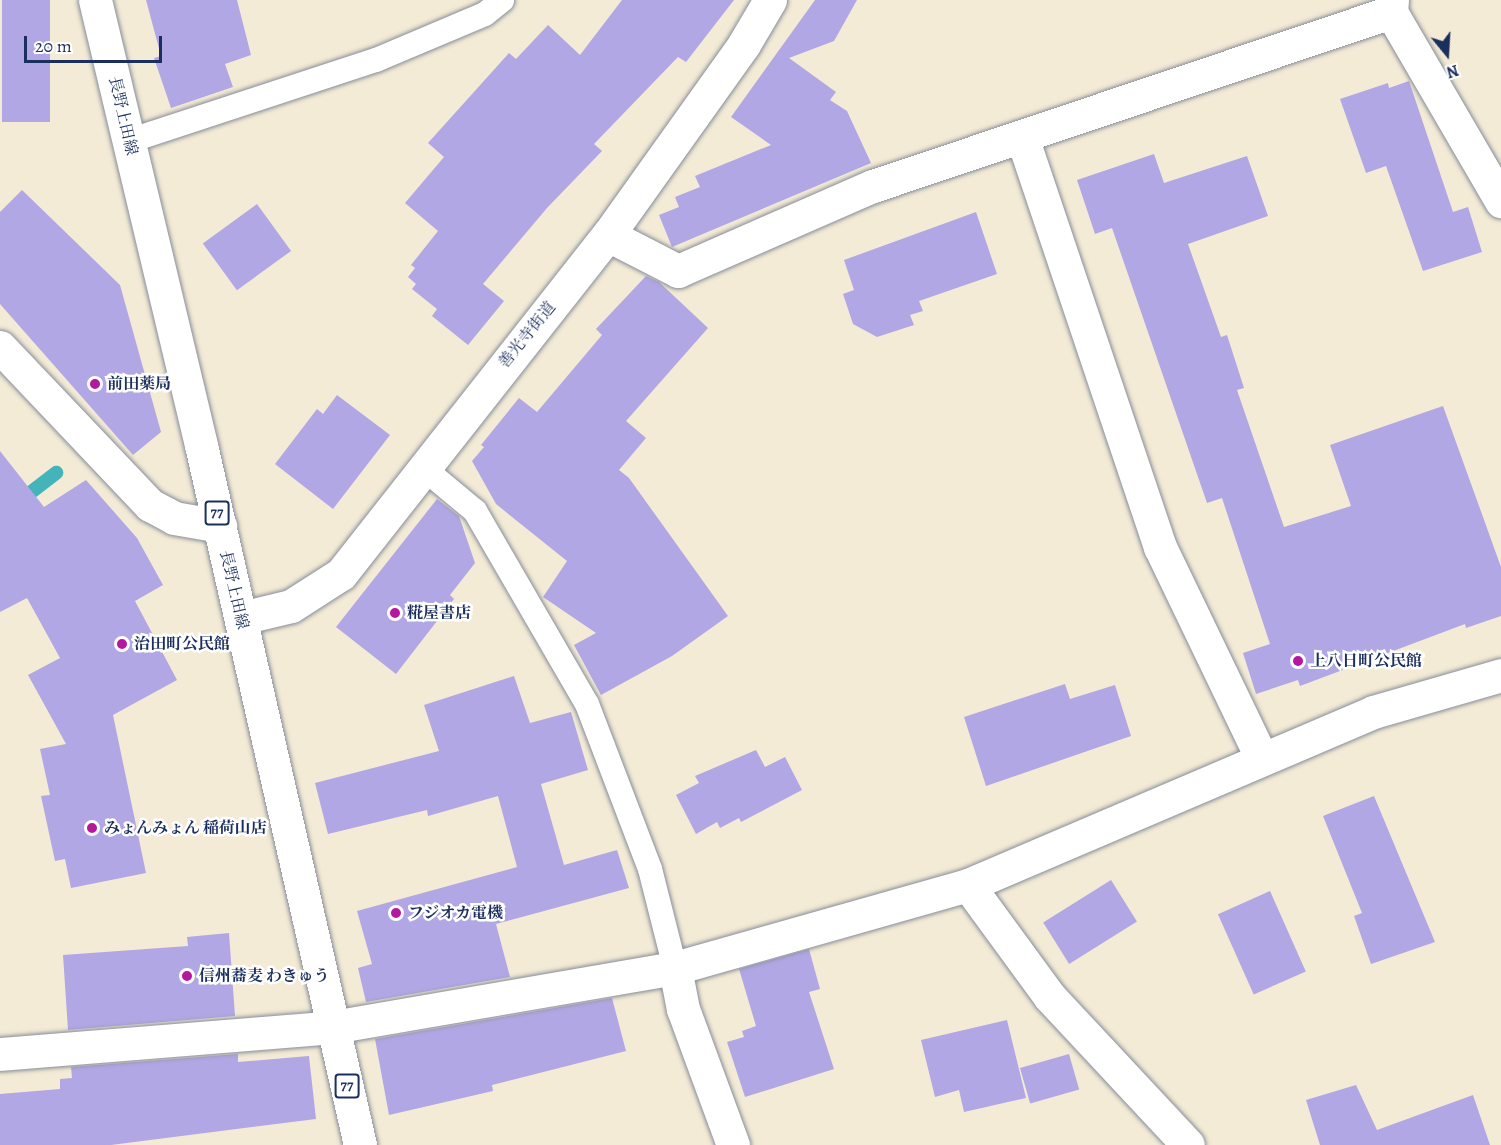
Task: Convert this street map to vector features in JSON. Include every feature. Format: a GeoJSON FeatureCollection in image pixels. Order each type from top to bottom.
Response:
{"type":"FeatureCollection","features":[{"type":"Feature","properties":{"kind":"street","name":"長野上田線"},"geometry":{"type":"LineString","coordinates":[[95,0],[220,526],[360,1145]]}},
{"type":"Feature","properties":{"kind":"street","name":"善光寺街道"},"geometry":{"type":"LineString","coordinates":[[241,618],[291,606],[328,586],[354,559],[422,467],[608,235],[744,44],[770,0]]}},
{"type":"Feature","properties":{"kind":"street"},"geometry":{"type":"LineString","coordinates":[[608,235],[678,271],[873,186],[1022,137],[1391,6],[1501,201]]}},
{"type":"Feature","properties":{"kind":"street"},"geometry":{"type":"LineString","coordinates":[[1022,137],[1160,547],[1262,759]]}},
{"type":"Feature","properties":{"kind":"street"},"geometry":{"type":"LineString","coordinates":[[0,347],[150,505],[174,518],[220,526]]}},
{"type":"Feature","properties":{"kind":"street"},"geometry":{"type":"LineString","coordinates":[[0,1054],[333,1027],[675,968],[968,885],[1373,712],[1501,675]]}},
{"type":"Feature","properties":{"kind":"street"},"geometry":{"type":"LineString","coordinates":[[968,885],[1050,997],[1188,1145]]}},
{"type":"Feature","properties":{"kind":"street"},"geometry":{"type":"LineString","coordinates":[[675,968],[683,1009],[733,1145]]}},
{"type":"Feature","properties":{"kind":"lane"},"geometry":{"type":"LineString","coordinates":[[129,141],[376,60],[484,14],[502,0]]}},
{"type":"Feature","properties":{"kind":"lane"},"geometry":{"type":"LineString","coordinates":[[422,467],[475,511],[587,704],[650,870],[675,968]]}},
{"type":"Feature","properties":{"kind":"building"},"geometry":{"type":"Polygon","coordinates":[[[2,0],[50,0],[50,122],[2,122],[2,0]]]}},
{"type":"Feature","properties":{"kind":"building"},"geometry":{"type":"Polygon","coordinates":[[[146,0],[237,0],[251,55],[225,64],[233,87],[171,108],[154,58],[161,56],[146,0]]]}},
{"type":"Feature","properties":{"kind":"building"},"geometry":{"type":"Polygon","coordinates":[[[622,0],[734,0],[686,62],[678,57],[594,144],[602,151],[547,208],[483,284],[504,301],[468,345],[432,316],[437,309],[412,289],[416,284],[408,277],[415,268],[411,265],[438,231],[405,203],[444,157],[428,143],[509,53],[516,59],[548,25],[580,55],[622,0]]]}},
{"type":"Feature","properties":{"kind":"building"},"geometry":{"type":"Polygon","coordinates":[[[815,0],[857,0],[834,41],[789,58],[836,92],[830,100],[847,111],[871,163],[672,247],[659,215],[679,207],[675,197],[700,187],[695,176],[771,145],[731,117],[815,0]]]}},
{"type":"Feature","properties":{"kind":"building"},"geometry":{"type":"Polygon","coordinates":[[[1409,81],[1453,212],[1468,207],[1482,252],[1423,271],[1386,166],[1366,173],[1340,99],[1388,83],[1389,88],[1409,81]]]}},
{"type":"Feature","properties":{"kind":"building"},"geometry":{"type":"Polygon","coordinates":[[[1154,154],[1164,183],[1247,156],[1268,216],[1188,244],[1221,337],[1227,335],[1244,388],[1237,390],[1284,527],[1351,506],[1330,445],[1443,406],[1501,567],[1501,616],[1466,628],[1465,624],[1300,686],[1298,680],[1256,694],[1243,653],[1270,644],[1222,498],[1207,503],[1112,228],[1095,234],[1077,180],[1154,154]]]}},
{"type":"Feature","properties":{"kind":"building"},"geometry":{"type":"Polygon","coordinates":[[[22,190],[120,285],[161,432],[133,455],[0,304],[0,212],[22,190]]]}},
{"type":"Feature","properties":{"kind":"building"},"geometry":{"type":"Polygon","coordinates":[[[257,204],[291,251],[237,290],[203,243],[257,204]]]}},
{"type":"Feature","properties":{"kind":"building"},"geometry":{"type":"Polygon","coordinates":[[[976,212],[997,274],[919,301],[923,311],[910,315],[914,325],[877,337],[853,324],[843,294],[854,290],[844,260],[976,212]]]}},
{"type":"Feature","properties":{"kind":"building"},"geometry":{"type":"Polygon","coordinates":[[[646,276],[659,282],[708,328],[626,421],[646,438],[619,470],[629,478],[728,616],[672,656],[601,695],[574,645],[596,633],[543,597],[567,561],[496,504],[472,461],[484,447],[481,445],[519,398],[537,412],[602,335],[596,329],[646,276]]]}},
{"type":"Feature","properties":{"kind":"building"},"geometry":{"type":"Polygon","coordinates":[[[337,395],[390,435],[333,509],[275,464],[317,409],[323,414],[337,395]]]}},
{"type":"Feature","properties":{"kind":"building"},"geometry":{"type":"Polygon","coordinates":[[[0,451],[44,507],[86,480],[137,538],[163,585],[135,601],[177,680],[113,715],[146,873],[71,888],[65,859],[55,861],[41,796],[50,795],[40,749],[66,744],[28,675],[60,658],[27,598],[0,612],[0,451]]]}},
{"type":"Feature","properties":{"kind":"building","name":"糀屋書店"},"geometry":{"type":"Polygon","coordinates":[[[437,499],[459,516],[475,563],[450,595],[454,599],[396,674],[336,627],[437,499]]]}},
{"type":"Feature","properties":{"kind":"building"},"geometry":{"type":"Polygon","coordinates":[[[514,676],[530,723],[571,712],[588,770],[541,784],[564,865],[617,850],[629,888],[496,924],[510,977],[366,1002],[358,968],[372,964],[357,911],[517,867],[498,796],[428,816],[427,810],[328,834],[315,783],[439,751],[424,705],[514,676]]]}},
{"type":"Feature","properties":{"kind":"building"},"geometry":{"type":"Polygon","coordinates":[[[1065,684],[1070,699],[1115,685],[1131,736],[986,786],[964,717],[1065,684]]]}},
{"type":"Feature","properties":{"kind":"building"},"geometry":{"type":"Polygon","coordinates":[[[756,750],[765,767],[785,757],[802,790],[741,822],[739,818],[720,828],[717,822],[696,834],[676,795],[699,783],[695,776],[756,750]]]}},
{"type":"Feature","properties":{"kind":"building"},"geometry":{"type":"Polygon","coordinates":[[[1374,796],[1435,942],[1371,964],[1354,916],[1362,913],[1323,816],[1374,796]]]}},
{"type":"Feature","properties":{"kind":"building"},"geometry":{"type":"Polygon","coordinates":[[[1111,880],[1137,922],[1069,964],[1043,922],[1111,880]]]}},
{"type":"Feature","properties":{"kind":"building"},"geometry":{"type":"Polygon","coordinates":[[[1270,891],[1306,971],[1254,995],[1218,914],[1270,891]]]}},
{"type":"Feature","properties":{"kind":"building"},"geometry":{"type":"Polygon","coordinates":[[[229,933],[235,1016],[68,1030],[63,955],[188,946],[187,937],[229,933]]]}},
{"type":"Feature","properties":{"kind":"building"},"geometry":{"type":"Polygon","coordinates":[[[809,949],[820,989],[809,992],[834,1069],[745,1097],[727,1042],[744,1037],[742,1031],[756,1026],[739,969],[809,949]]]}},
{"type":"Feature","properties":{"kind":"building"},"geometry":{"type":"Polygon","coordinates":[[[612,998],[626,1051],[492,1085],[493,1091],[389,1115],[375,1039],[612,998]]]}},
{"type":"Feature","properties":{"kind":"building"},"geometry":{"type":"Polygon","coordinates":[[[1007,1020],[1026,1098],[964,1112],[959,1090],[935,1097],[921,1040],[1007,1020]]]}},
{"type":"Feature","properties":{"kind":"building"},"geometry":{"type":"Polygon","coordinates":[[[238,1054],[238,1062],[309,1056],[316,1119],[111,1145],[0,1145],[0,1094],[60,1089],[60,1079],[72,1078],[71,1067],[238,1054]]]}},
{"type":"Feature","properties":{"kind":"building"},"geometry":{"type":"Polygon","coordinates":[[[1069,1054],[1079,1090],[1030,1104],[1020,1068],[1069,1054]]]}},
{"type":"Feature","properties":{"kind":"building"},"geometry":{"type":"Polygon","coordinates":[[[1356,1085],[1377,1130],[1473,1095],[1490,1145],[1320,1145],[1306,1100],[1356,1085]]]}},
{"type":"Feature","properties":{"kind":"waterway"},"geometry":{"type":"LineString","coordinates":[[0,516],[56,473]]}},
{"type":"Feature","properties":{"kind":"place","name":"前田薬局"},"geometry":{"type":"Point","coordinates":[95,384]}},
{"type":"Feature","properties":{"kind":"place","name":"糀屋書店"},"geometry":{"type":"Point","coordinates":[395,613]}},
{"type":"Feature","properties":{"kind":"place","name":"治田町公民館"},"geometry":{"type":"Point","coordinates":[122,644]}},
{"type":"Feature","properties":{"kind":"place","name":"上八日町公民館"},"geometry":{"type":"Point","coordinates":[1298,661]}},
{"type":"Feature","properties":{"kind":"place","name":"みょんみょん 稲荷山店"},"geometry":{"type":"Point","coordinates":[92,828]}},
{"type":"Feature","properties":{"kind":"place","name":"フジオカ電機"},"geometry":{"type":"Point","coordinates":[396,913]}},
{"type":"Feature","properties":{"kind":"place","name":"信州蕎麦 わきゅう"},"geometry":{"type":"Point","coordinates":[187,976]}}]}
